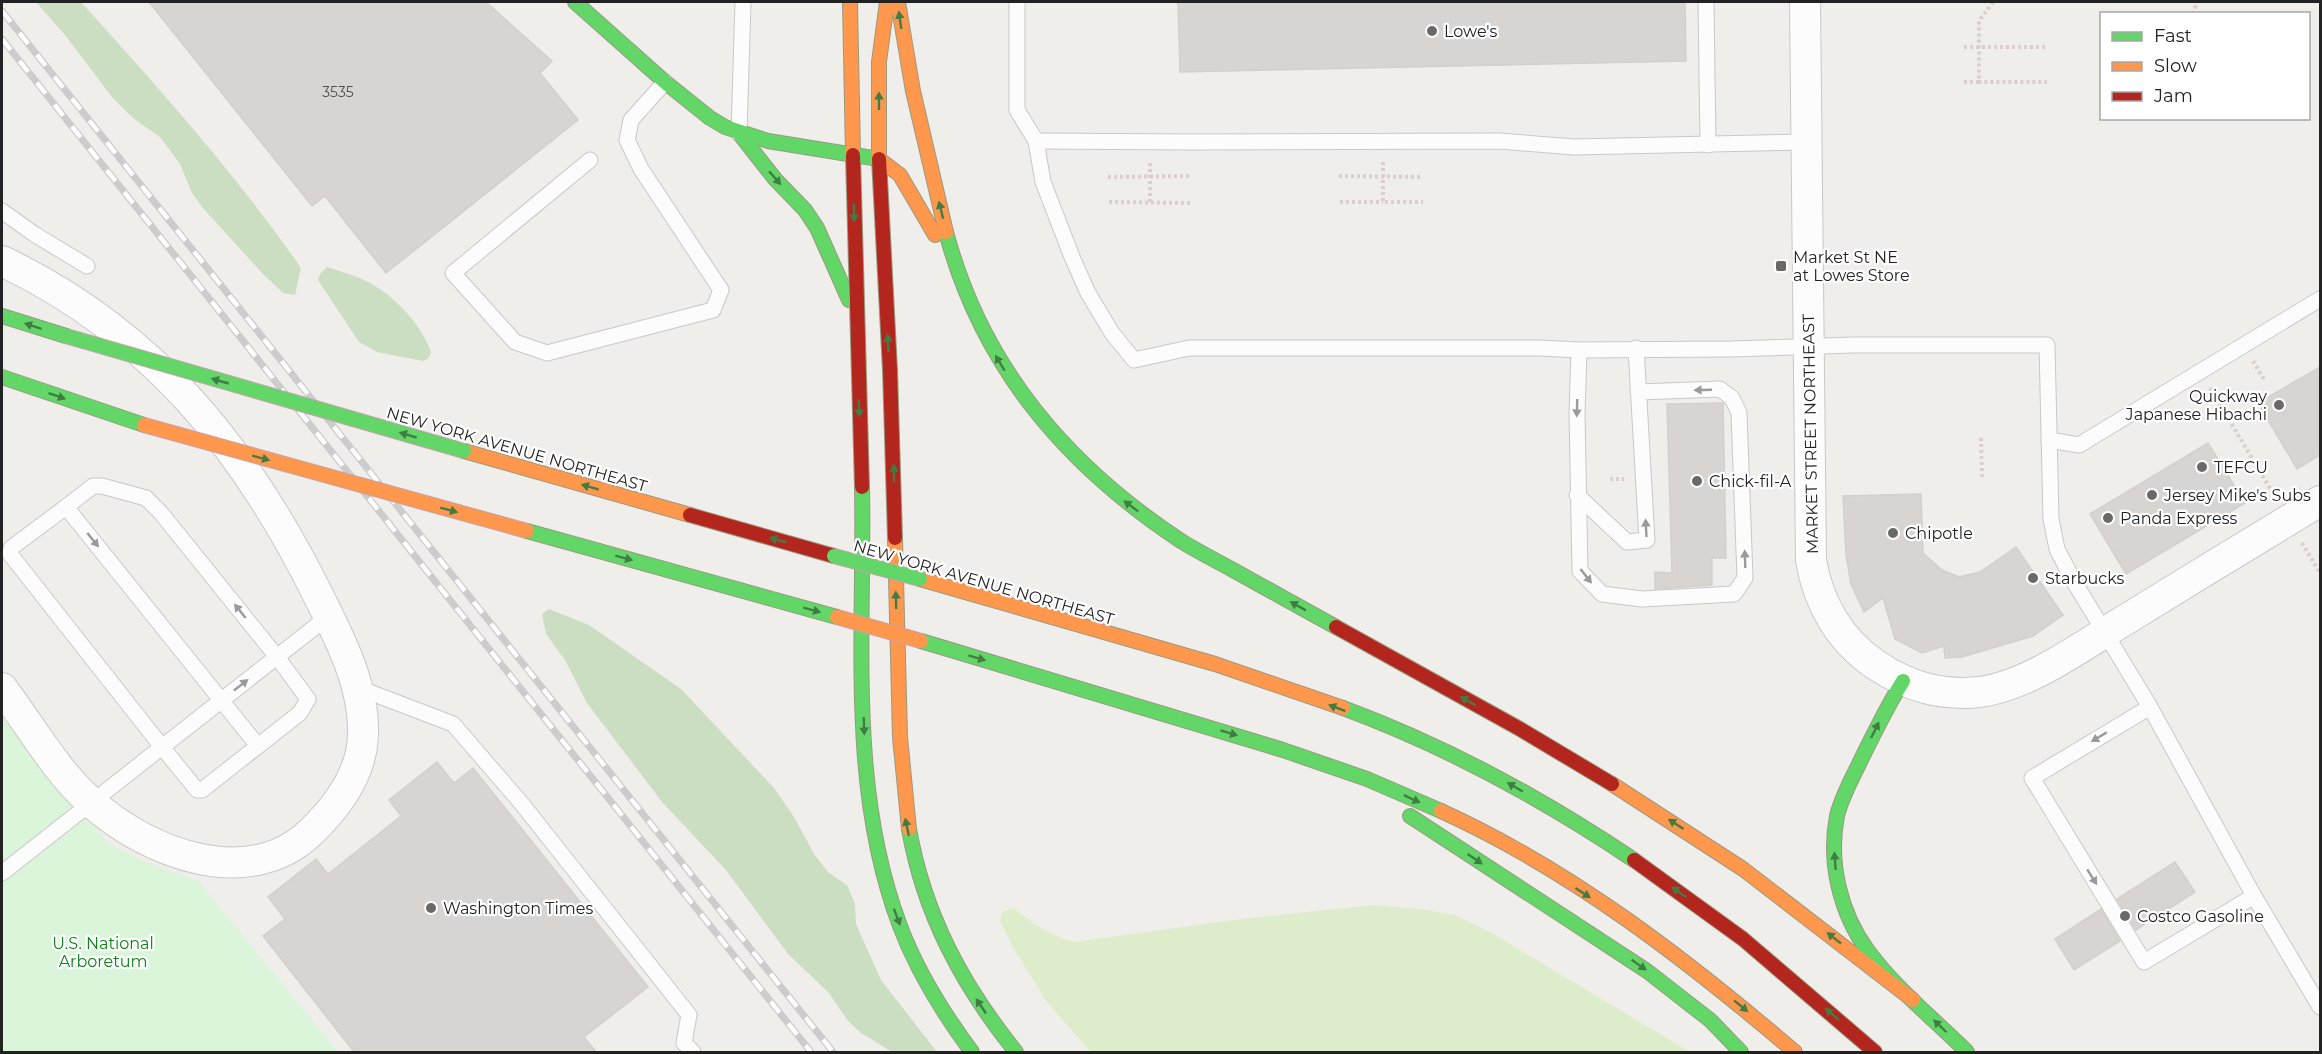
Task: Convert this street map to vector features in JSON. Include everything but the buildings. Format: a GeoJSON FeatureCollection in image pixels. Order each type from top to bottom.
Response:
{"type":"FeatureCollection","features":[{"type":"Feature","properties":{"kind":"main road"},"geometry":{"type":"LineString","coordinates":[[575,2],[665,82],[710,118],[739,133],[783,144],[879,159],[894,169],[906,184],[963,287],[994,355],[1024,401],[1085,468],[1132,508],[1183,542],[1520,729],[1635,797],[1743,869],[1913,1000]]}},
{"type":"Feature","properties":{"kind":"main road"},"geometry":{"type":"LineString","coordinates":[[850,2],[862,501],[865,736],[868,788],[874,835],[890,898],[908,947],[943,1012],[972,1053]]}},
{"type":"Feature","properties":{"kind":"main road"},"geometry":{"type":"LineString","coordinates":[[887,2],[879,62],[879,159],[893,443],[899,744],[905,815],[923,889],[934,922],[950,956],[1016,1053]]}},
{"type":"Feature","properties":{"kind":"main road"},"geometry":{"type":"LineString","coordinates":[[898,2],[914,100],[963,287]]}},
{"type":"Feature","properties":{"kind":"main road"},"geometry":{"type":"LineString","coordinates":[[739,133],[817,228],[856,318]]}},
{"type":"Feature","properties":{"kind":"main road","name":"NEW YORK AVENUE NORTHEAST"},"geometry":{"type":"LineString","coordinates":[[2,316],[464,452],[920,579],[1269,683],[1412,737],[1500,778],[1664,881],[1772,963],[1875,1053]]}},
{"type":"Feature","properties":{"kind":"main road"},"geometry":{"type":"LineString","coordinates":[[2,377],[144,425],[921,641],[1219,730],[1338,769],[1396,791],[1450,816],[1553,874],[1656,942],[1708,980],[1795,1053]]}},
{"type":"Feature","properties":{"kind":"main road"},"geometry":{"type":"LineString","coordinates":[[1903,681],[1879,722],[1843,798],[1838,814],[1834,850],[1839,890],[1851,925],[1879,964],[1967,1053]]}},
{"type":"Feature","properties":{"kind":"main road"},"geometry":{"type":"LineString","coordinates":[[1338,769],[1647,971],[1710,1020],[1741,1053]]}},
{"type":"Feature","properties":{"kind":"street","name":"MARKET STREET NORTHEAST"},"geometry":{"type":"LineString","coordinates":[[1805,2],[1810,525],[1814,575],[1823,603],[1847,640],[1868,660],[1903,681],[1924,690],[1948,693],[1981,692],[1997,688],[2037,671],[2320,501]]}},
{"type":"Feature","properties":{"kind":"street"},"geometry":{"type":"LineString","coordinates":[[2,261],[36,277],[86,308],[164,371],[236,456],[260,490],[298,555],[341,642],[356,687],[363,732],[362,751],[357,770],[336,805],[306,837],[289,848],[246,862],[202,859],[143,839],[117,824],[91,803],[63,771],[2,688]]}},
{"type":"Feature","properties":{"kind":"lane"},"geometry":{"type":"LineString","coordinates":[[739,133],[743,2]]}},
{"type":"Feature","properties":{"kind":"lane"},"geometry":{"type":"LineString","coordinates":[[1017,2],[1017,110],[1036,141],[1043,182],[1088,293],[1112,333],[1134,360],[1189,348],[1579,350],[2047,345],[2051,519],[2054,538],[2067,569],[2150,707],[2254,896],[2320,1007]]}},
{"type":"Feature","properties":{"kind":"lane"},"geometry":{"type":"LineString","coordinates":[[1706,2],[1708,145]]}},
{"type":"Feature","properties":{"kind":"lane"},"geometry":{"type":"LineString","coordinates":[[590,160],[453,273],[515,342],[547,353],[713,310],[721,290],[641,169],[627,140],[631,120],[665,82]]}},
{"type":"Feature","properties":{"kind":"lane"},"geometry":{"type":"LineString","coordinates":[[1036,141],[1500,141],[1574,147],[1807,142]]}},
{"type":"Feature","properties":{"kind":"lane"},"geometry":{"type":"LineString","coordinates":[[2,211],[34,234],[87,266]]}},
{"type":"Feature","properties":{"kind":"lane"},"geometry":{"type":"LineString","coordinates":[[2049,440],[2079,446],[2320,299]]}},
{"type":"Feature","properties":{"kind":"lane"},"geometry":{"type":"LineString","coordinates":[[1577,495],[1627,542],[1647,540],[1636,348]]}},
{"type":"Feature","properties":{"kind":"lane"},"geometry":{"type":"LineString","coordinates":[[1579,350],[1577,495],[1580,571],[1602,594],[1642,599],[1734,594],[1745,578],[1739,413],[1732,398],[1720,389],[1638,392]]}},
{"type":"Feature","properties":{"kind":"lane"},"geometry":{"type":"LineString","coordinates":[[93,486],[102,486],[146,498],[161,513],[308,699],[300,713],[202,790],[198,790],[162,747],[10,554],[11,548],[66,507],[93,486]]}},
{"type":"Feature","properties":{"kind":"lane"},"geometry":{"type":"LineString","coordinates":[[66,507],[258,746]]}},
{"type":"Feature","properties":{"kind":"lane"},"geometry":{"type":"LineString","coordinates":[[2,873],[328,616]]}},
{"type":"Feature","properties":{"kind":"lane"},"geometry":{"type":"LineString","coordinates":[[356,687],[453,724],[522,804],[689,1015],[684,1043],[693,1053]]}},
{"type":"Feature","properties":{"kind":"lane"},"geometry":{"type":"LineString","coordinates":[[2150,707],[2032,778],[2144,962],[2254,896]]}},
{"type":"Feature","properties":{"kind":"path"},"geometry":{"type":"LineString","coordinates":[[1979,82],[1979,21],[1993,2]]}},
{"type":"Feature","properties":{"kind":"path"},"geometry":{"type":"LineString","coordinates":[[1964,47],[2047,47]]}},
{"type":"Feature","properties":{"kind":"path"},"geometry":{"type":"LineString","coordinates":[[1964,82],[2047,82]]}},
{"type":"Feature","properties":{"kind":"path"},"geometry":{"type":"LineString","coordinates":[[1383,140],[1383,202]]}},
{"type":"Feature","properties":{"kind":"path"},"geometry":{"type":"LineString","coordinates":[[1150,142],[1150,202]]}},
{"type":"Feature","properties":{"kind":"path"},"geometry":{"type":"LineString","coordinates":[[1108,177],[1190,176]]}},
{"type":"Feature","properties":{"kind":"path"},"geometry":{"type":"LineString","coordinates":[[1339,176],[1423,177]]}},
{"type":"Feature","properties":{"kind":"path"},"geometry":{"type":"LineString","coordinates":[[1109,202],[1190,203]]}},
{"type":"Feature","properties":{"kind":"path"},"geometry":{"type":"LineString","coordinates":[[1340,202],[1423,202]]}},
{"type":"Feature","properties":{"kind":"path"},"geometry":{"type":"LineString","coordinates":[[2200,372],[2276,499]]}},
{"type":"Feature","properties":{"kind":"path"},"geometry":{"type":"LineString","coordinates":[[1981,438],[1982,477]]}},
{"type":"Feature","properties":{"kind":"path"},"geometry":{"type":"LineString","coordinates":[[2299,537],[2320,573]]}},
{"type":"Feature","properties":{"kind":"green space"},"geometry":{"type":"Polygon","coordinates":[[[36,2],[81,2],[139,66],[223,164],[301,268],[295,295],[283,293],[202,207],[192,193],[180,164],[161,138],[133,118],[112,97],[65,35],[36,2]]]}},
{"type":"Feature","properties":{"kind":"green space"},"geometry":{"type":"Polygon","coordinates":[[[327,267],[362,279],[394,300],[420,330],[431,352],[429,358],[423,361],[377,352],[359,342],[318,280],[327,267]]]}},
{"type":"Feature","properties":{"kind":"green space"},"geometry":{"type":"Polygon","coordinates":[[[549,609],[589,625],[681,689],[774,788],[794,817],[814,854],[828,872],[847,885],[855,904],[856,924],[881,980],[937,1052],[892,1052],[861,1033],[848,1021],[829,993],[788,954],[726,870],[662,802],[587,703],[565,660],[546,634],[542,614],[549,609]]]}},
{"type":"Feature","properties":{"kind":"green space","name":"U.S. National Arboretum"},"geometry":{"type":"Polygon","coordinates":[[[2,714],[109,844],[145,862],[198,881],[338,1052],[2,1052],[2,714]]]}},
{"type":"Feature","properties":{"kind":"green space"},"geometry":{"type":"Polygon","coordinates":[[[1373,905],[1421,909],[1455,915],[1490,932],[1690,1052],[1091,1052],[1046,1001],[1014,949],[1000,921],[1003,911],[1014,908],[1042,929],[1074,942],[1241,919],[1373,905]]]}},
{"type":"Feature","properties":{"kind":"railway"},"geometry":{"type":"LineString","coordinates":[[2,11],[833,1052]]}},
{"type":"Feature","properties":{"kind":"railway"},"geometry":{"type":"LineString","coordinates":[[2,39],[811,1052]]}},
{"type":"Feature","properties":{"kind":"traffic: fast"},"geometry":{"type":"LineString","coordinates":[[575,2],[665,82],[710,118],[725,127],[768,141],[879,159]]}},
{"type":"Feature","properties":{"kind":"traffic: fast"},"geometry":{"type":"LineString","coordinates":[[739,133],[775,179],[805,210],[817,228],[849,300]]}},
{"type":"Feature","properties":{"kind":"traffic: fast"},"geometry":{"type":"LineString","coordinates":[[946,232],[962,281],[982,327],[1006,369],[1034,409],[1066,445],[1101,480],[1181,541],[1336,627]]}},
{"type":"Feature","properties":{"kind":"traffic: fast"},"geometry":{"type":"LineString","coordinates":[[2,316],[66,336]]}},
{"type":"Feature","properties":{"kind":"traffic: fast"},"geometry":{"type":"LineString","coordinates":[[66,336],[464,451]]}},
{"type":"Feature","properties":{"kind":"traffic: fast"},"geometry":{"type":"LineString","coordinates":[[2,377],[144,425]]}},
{"type":"Feature","properties":{"kind":"traffic: fast"},"geometry":{"type":"LineString","coordinates":[[862,487],[862,708],[865,764],[872,819],[883,873],[907,943],[932,991],[972,1052]]}},
{"type":"Feature","properties":{"kind":"traffic: fast"},"geometry":{"type":"LineString","coordinates":[[527,531],[837,617]]}},
{"type":"Feature","properties":{"kind":"traffic: fast"},"geometry":{"type":"LineString","coordinates":[[834,556],[920,579]]}},
{"type":"Feature","properties":{"kind":"traffic: fast"},"geometry":{"type":"LineString","coordinates":[[921,641],[1283,750],[1367,779],[1441,811]]}},
{"type":"Feature","properties":{"kind":"traffic: fast"},"geometry":{"type":"LineString","coordinates":[[1903,681],[1874,733],[1841,803],[1835,833],[1835,869],[1850,920],[1868,951],[1903,991],[1967,1052]]}},
{"type":"Feature","properties":{"kind":"traffic: fast"},"geometry":{"type":"LineString","coordinates":[[1343,708],[1419,739],[1493,775],[1565,816],[1634,860]]}},
{"type":"Feature","properties":{"kind":"traffic: fast"},"geometry":{"type":"LineString","coordinates":[[1410,816],[1647,971],[1710,1020],[1741,1052]]}},
{"type":"Feature","properties":{"kind":"traffic: fast"},"geometry":{"type":"LineString","coordinates":[[909,829],[924,890],[948,947],[979,1001],[1016,1052]]}},
{"type":"Feature","properties":{"kind":"traffic: slow"},"geometry":{"type":"LineString","coordinates":[[850,2],[853,155]]}},
{"type":"Feature","properties":{"kind":"traffic: slow"},"geometry":{"type":"LineString","coordinates":[[879,159],[879,62],[887,2]]}},
{"type":"Feature","properties":{"kind":"traffic: slow"},"geometry":{"type":"LineString","coordinates":[[898,2],[913,91],[946,232]]}},
{"type":"Feature","properties":{"kind":"traffic: slow"},"geometry":{"type":"LineString","coordinates":[[879,159],[900,175],[935,235]]}},
{"type":"Feature","properties":{"kind":"traffic: slow"},"geometry":{"type":"LineString","coordinates":[[144,425],[527,531]]}},
{"type":"Feature","properties":{"kind":"traffic: slow"},"geometry":{"type":"LineString","coordinates":[[464,451],[690,515]]}},
{"type":"Feature","properties":{"kind":"traffic: slow"},"geometry":{"type":"LineString","coordinates":[[895,538],[900,737],[909,829]]}},
{"type":"Feature","properties":{"kind":"traffic: slow"},"geometry":{"type":"LineString","coordinates":[[920,579],[1215,664],[1343,708]]}},
{"type":"Feature","properties":{"kind":"traffic: slow"},"geometry":{"type":"LineString","coordinates":[[837,617],[921,641]]}},
{"type":"Feature","properties":{"kind":"traffic: slow"},"geometry":{"type":"LineString","coordinates":[[1612,784],[1743,869],[1913,1000]]}},
{"type":"Feature","properties":{"kind":"traffic: slow"},"geometry":{"type":"LineString","coordinates":[[1441,811],[1489,835],[1582,889],[1670,951],[1795,1052]]}},
{"type":"Feature","properties":{"kind":"traffic: jam"},"geometry":{"type":"LineString","coordinates":[[853,155],[862,487]]}},
{"type":"Feature","properties":{"kind":"traffic: jam"},"geometry":{"type":"LineString","coordinates":[[879,159],[890,370],[895,538]]}},
{"type":"Feature","properties":{"kind":"traffic: jam"},"geometry":{"type":"LineString","coordinates":[[690,515],[834,556]]}},
{"type":"Feature","properties":{"kind":"traffic: jam"},"geometry":{"type":"LineString","coordinates":[[1336,627],[1520,729],[1612,784]]}},
{"type":"Feature","properties":{"kind":"traffic: jam"},"geometry":{"type":"LineString","coordinates":[[1634,860],[1743,939],[1875,1052]]}},
{"type":"Feature","properties":{"kind":"place","name":"Lowe's"},"geometry":{"type":"Point","coordinates":[1432,31]}},
{"type":"Feature","properties":{"kind":"place","name":"Market St NE at Lowes Store"},"geometry":{"type":"Point","coordinates":[1781,266]}},
{"type":"Feature","properties":{"kind":"place","name":"Quickway Japanese Hibachi"},"geometry":{"type":"Point","coordinates":[2279,405]}},
{"type":"Feature","properties":{"kind":"place","name":"TEFCU"},"geometry":{"type":"Point","coordinates":[2202,467]}},
{"type":"Feature","properties":{"kind":"place","name":"Chick-fil-A"},"geometry":{"type":"Point","coordinates":[1697,481]}},
{"type":"Feature","properties":{"kind":"place","name":"Jersey Mike's Subs"},"geometry":{"type":"Point","coordinates":[2152,495]}},
{"type":"Feature","properties":{"kind":"place","name":"Panda Express"},"geometry":{"type":"Point","coordinates":[2108,518]}},
{"type":"Feature","properties":{"kind":"place","name":"Chipotle"},"geometry":{"type":"Point","coordinates":[1893,533]}},
{"type":"Feature","properties":{"kind":"place","name":"Starbucks"},"geometry":{"type":"Point","coordinates":[2033,578]}},
{"type":"Feature","properties":{"kind":"place","name":"Washington Times"},"geometry":{"type":"Point","coordinates":[431,908]}},
{"type":"Feature","properties":{"kind":"place","name":"Costco Gasoline"},"geometry":{"type":"Point","coordinates":[2125,916]}}]}
